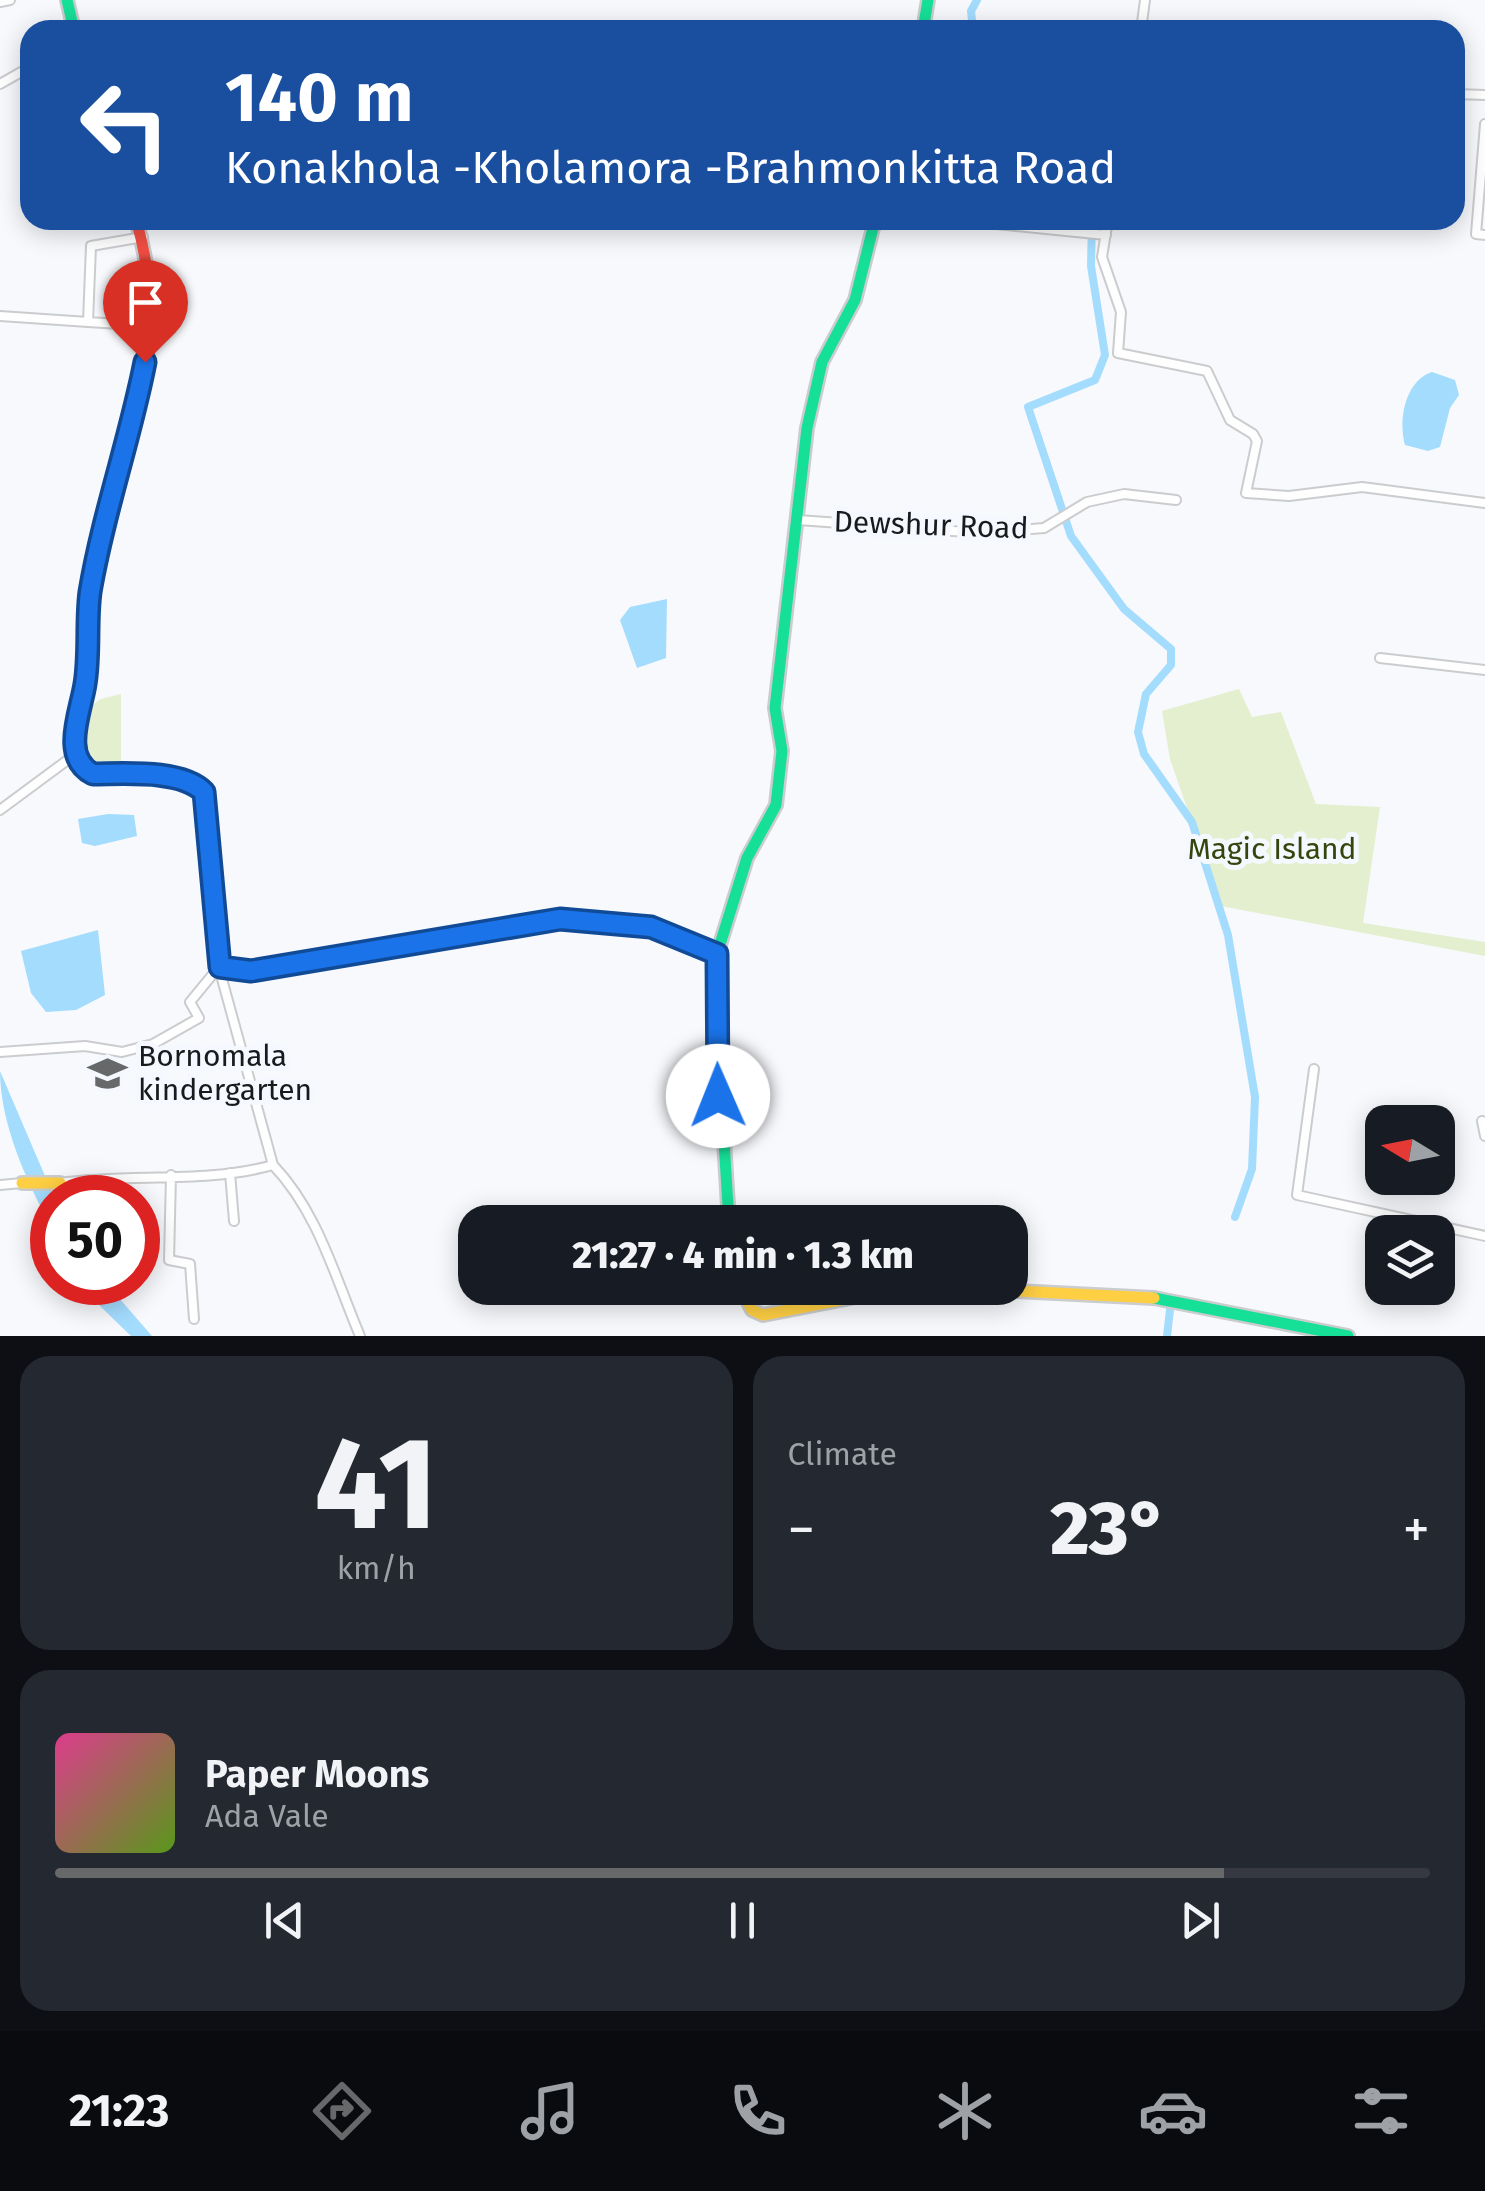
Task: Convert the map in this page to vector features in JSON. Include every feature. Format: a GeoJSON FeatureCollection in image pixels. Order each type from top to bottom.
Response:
{"type":"FeatureCollection","features":[{"type":"Feature","properties":{"kind":"main road"},"geometry":{"type":"LineString","coordinates":[[140,230],[153,272],[152,326],[90,594],[85,686],[75,716],[77,754],[83,769],[93,774],[176,780],[196,784],[204,792],[219,967],[251,971],[560,919],[651,927],[717,954]]}},
{"type":"Feature","properties":{"kind":"main road"},"geometry":{"type":"LineString","coordinates":[[728,1205],[718,1096],[717,954],[748,858],[776,806],[780,788],[782,751],[775,708],[807,428],[822,362],[855,300],[872,230]]}},
{"type":"Feature","properties":{"kind":"main road"},"geometry":{"type":"LineString","coordinates":[[22,1183],[30,1183]]}},
{"type":"Feature","properties":{"kind":"main road"},"geometry":{"type":"LineString","coordinates":[[1028,1292],[1160,1298],[1232,1316],[1348,1336]]}},
{"type":"Feature","properties":{"kind":"main road"},"geometry":{"type":"LineString","coordinates":[[750,1305],[762,1315],[814,1305]]}},
{"type":"Feature","properties":{"kind":"street"},"geometry":{"type":"LineString","coordinates":[[0,2],[10,0]]}},
{"type":"Feature","properties":{"kind":"street"},"geometry":{"type":"LineString","coordinates":[[1485,124],[1476,234],[1485,235]]}},
{"type":"Feature","properties":{"kind":"street"},"geometry":{"type":"LineString","coordinates":[[1061,230],[1106,235]]}},
{"type":"Feature","properties":{"kind":"street"},"geometry":{"type":"LineString","coordinates":[[1107,230],[1102,257],[1121,312],[1118,353],[1181,362],[1208,371],[1230,420],[1253,434],[1257,441],[1246,494],[1289,496],[1362,487],[1485,503]]}},
{"type":"Feature","properties":{"kind":"street"},"geometry":{"type":"LineString","coordinates":[[88,322],[91,246],[143,237]]}},
{"type":"Feature","properties":{"kind":"street"},"geometry":{"type":"LineString","coordinates":[[0,316],[152,326]]}},
{"type":"Feature","properties":{"kind":"street","name":"Dewshur Road"},"geometry":{"type":"LineString","coordinates":[[798,520],[981,533],[1044,528],[1087,502],[1124,494],[1176,500]]}},
{"type":"Feature","properties":{"kind":"street"},"geometry":{"type":"LineString","coordinates":[[1380,658],[1485,670]]}},
{"type":"Feature","properties":{"kind":"street"},"geometry":{"type":"LineString","coordinates":[[0,810],[77,754]]}},
{"type":"Feature","properties":{"kind":"street"},"geometry":{"type":"LineString","coordinates":[[0,1052],[85,1046],[122,1052],[152,1044],[199,1018],[190,1002],[219,967]]}},
{"type":"Feature","properties":{"kind":"street"},"geometry":{"type":"LineString","coordinates":[[219,967],[273,1165],[295,1188],[320,1235],[360,1336]]}},
{"type":"Feature","properties":{"kind":"street"},"geometry":{"type":"LineString","coordinates":[[1314,1070],[1297,1196],[1485,1236]]}},
{"type":"Feature","properties":{"kind":"street"},"geometry":{"type":"LineString","coordinates":[[1482,1121],[1485,1136]]}},
{"type":"Feature","properties":{"kind":"street"},"geometry":{"type":"LineString","coordinates":[[160,1176],[230,1173],[273,1165]]}},
{"type":"Feature","properties":{"kind":"street"},"geometry":{"type":"LineString","coordinates":[[230,1173],[234,1220]]}},
{"type":"Feature","properties":{"kind":"street"},"geometry":{"type":"LineString","coordinates":[[171,1176],[169,1260],[190,1264],[194,1319]]}},
{"type":"Feature","properties":{"kind":"street"},"geometry":{"type":"LineString","coordinates":[[0,1185],[22,1183]]}},
{"type":"Feature","properties":{"kind":"green space","name":"Magic Island"},"geometry":{"type":"Polygon","coordinates":[[[1239,689],[1252,717],[1281,712],[1316,804],[1380,807],[1363,923],[1485,942],[1485,956],[1221,906],[1170,759],[1162,711],[1239,689]]]}},
{"type":"Feature","properties":{"kind":"green space"},"geometry":{"type":"Polygon","coordinates":[[[121,694],[121,767],[96,767],[78,752],[76,716],[101,699],[121,694]]]}},
{"type":"Feature","properties":{"kind":"water"},"geometry":{"type":"Polygon","coordinates":[[[1432,372],[1455,380],[1459,395],[1450,408],[1440,447],[1428,451],[1405,445],[1402,424],[1410,392],[1432,372]]]}},
{"type":"Feature","properties":{"kind":"water"},"geometry":{"type":"Polygon","coordinates":[[[667,599],[666,658],[637,668],[620,620],[630,607],[667,599]]]}},
{"type":"Feature","properties":{"kind":"water"},"geometry":{"type":"Polygon","coordinates":[[[134,815],[137,836],[95,846],[82,843],[78,819],[134,815]]]}},
{"type":"Feature","properties":{"kind":"water"},"geometry":{"type":"Polygon","coordinates":[[[98,930],[105,995],[76,1010],[46,1012],[31,993],[21,951],[98,930]]]}},
{"type":"Feature","properties":{"kind":"water"},"geometry":{"type":"Polygon","coordinates":[[[0,1071],[45,1175],[30,1175],[30,1184],[17,1152],[1,1091],[0,1071]]]}},
{"type":"Feature","properties":{"kind":"water"},"geometry":{"type":"Polygon","coordinates":[[[125,1305],[152,1336],[131,1336],[100,1306],[125,1305]]]}},
{"type":"Feature","properties":{"kind":"waterway"},"geometry":{"type":"LineString","coordinates":[[972,20],[971,11],[977,0]]}},
{"type":"Feature","properties":{"kind":"waterway"},"geometry":{"type":"LineString","coordinates":[[1092,230],[1091,266],[1105,355],[1095,380],[1028,407],[1071,536],[1124,609],[1171,649],[1171,665],[1146,694],[1138,732],[1144,754],[1192,822],[1228,935],[1255,1097],[1252,1169],[1235,1217]]}},
{"type":"Feature","properties":{"kind":"waterway"},"geometry":{"type":"LineString","coordinates":[[1167,1336],[1171,1301]]}},
{"type":"Feature","properties":{"kind":"traffic: fast"},"geometry":{"type":"LineString","coordinates":[[67,0],[72,20]]}},
{"type":"Feature","properties":{"kind":"traffic: fast"},"geometry":{"type":"LineString","coordinates":[[925,20],[928,0]]}},
{"type":"Feature","properties":{"kind":"traffic: fast"},"geometry":{"type":"LineString","coordinates":[[717,954],[747,858],[776,805],[782,751],[775,708],[807,428],[822,362],[855,300],[872,230]]}},
{"type":"Feature","properties":{"kind":"traffic: fast"},"geometry":{"type":"LineString","coordinates":[[125,461],[89,601],[86,681],[76,733],[83,769],[93,774],[167,776],[204,792],[220,967],[251,971],[431,941]]}},
{"type":"Feature","properties":{"kind":"traffic: fast"},"geometry":{"type":"LineString","coordinates":[[718,1044],[728,1205]]}},
{"type":"Feature","properties":{"kind":"traffic: fast"},"geometry":{"type":"LineString","coordinates":[[1154,1298],[1348,1336]]}},
{"type":"Feature","properties":{"kind":"traffic: slow"},"geometry":{"type":"LineString","coordinates":[[431,941],[560,919],[651,927],[717,954],[718,1044]]}},
{"type":"Feature","properties":{"kind":"traffic: slow"},"geometry":{"type":"LineString","coordinates":[[22,1183],[30,1183]]}},
{"type":"Feature","properties":{"kind":"traffic: slow"},"geometry":{"type":"LineString","coordinates":[[1028,1292],[1154,1298]]}},
{"type":"Feature","properties":{"kind":"traffic: slow"},"geometry":{"type":"LineString","coordinates":[[750,1305],[763,1315],[814,1305]]}},
{"type":"Feature","properties":{"kind":"traffic: jam"},"geometry":{"type":"LineString","coordinates":[[125,461],[140,400],[150,311],[139,230]]}},
{"type":"Feature","properties":{"kind":"place","name":"Bornomala kindergarten"},"geometry":{"type":"Point","coordinates":[108,1073]}},
{"type":"Feature","properties":{"kind":"route"},"geometry":{"type":"LineString","coordinates":[[145,362],[90,594],[85,686],[75,716],[77,754],[83,769],[93,774],[136,774],[176,780],[196,784],[204,792],[220,967],[251,971],[560,919],[651,927],[717,954],[718,1096]]}}]}
